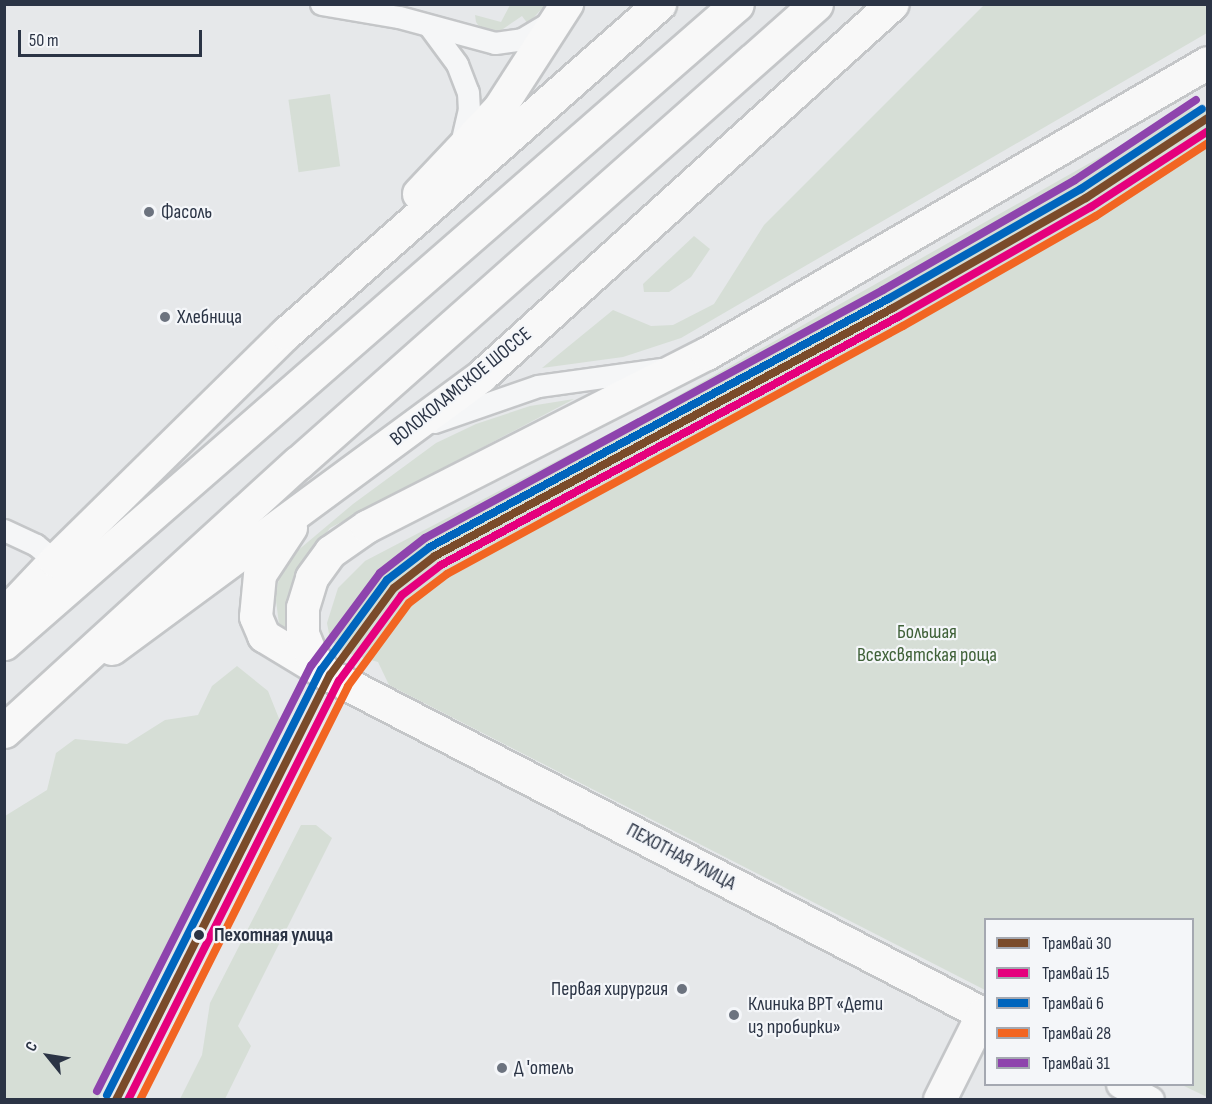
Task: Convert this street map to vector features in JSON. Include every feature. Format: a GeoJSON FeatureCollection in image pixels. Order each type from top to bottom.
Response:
{"type":"FeatureCollection","features":[{"type":"Feature","properties":{"kind":"main road"},"geometry":{"type":"LineString","coordinates":[[286,334],[660,4]]}},
{"type":"Feature","properties":{"kind":"main road"},"geometry":{"type":"LineString","coordinates":[[4,643],[737,4]]}},
{"type":"Feature","properties":{"kind":"main road","name":"ВОЛОКОЛАМСКОЕ ШОССЕ"},"geometry":{"type":"LineString","coordinates":[[16,722],[298,464],[816,4]]}},
{"type":"Feature","properties":{"kind":"main road","name":"ВОЛОКОЛАМСКОЕ ШОССЕ"},"geometry":{"type":"LineString","coordinates":[[16,722],[482,376],[893,4]]}},
{"type":"Feature","properties":{"kind":"main road"},"geometry":{"type":"LineString","coordinates":[[4,615],[55,561],[286,334],[457,156],[500,108],[538,52],[561,12]]}},
{"type":"Feature","properties":{"kind":"main road"},"geometry":{"type":"LineString","coordinates":[[325,673],[310,654],[303,634],[303,608],[312,578],[331,552],[367,527],[707,354],[1208,63]]}},
{"type":"Feature","properties":{"kind":"main road","name":"ПЕХОТНАЯ УЛИЦА"},"geometry":{"type":"LineString","coordinates":[[317,498],[277,545],[260,575],[256,617],[264,636],[272,643],[325,673],[984,1015]]}},
{"type":"Feature","properties":{"kind":"main road"},"geometry":{"type":"LineString","coordinates":[[940,1100],[984,1015]]}},
{"type":"Feature","properties":{"kind":"street"},"geometry":{"type":"LineString","coordinates":[[321,4],[508,43],[533,34],[561,12]]}},
{"type":"Feature","properties":{"kind":"street"},"geometry":{"type":"LineString","coordinates":[[429,26],[457,64],[468,92],[469,109],[457,156]]}},
{"type":"Feature","properties":{"kind":"street"},"geometry":{"type":"LineString","coordinates":[[405,433],[538,386],[636,375],[707,354]]}},
{"type":"Feature","properties":{"kind":"street"},"geometry":{"type":"LineString","coordinates":[[4,530],[36,545],[55,561]]}},
{"type":"Feature","properties":{"kind":"street"},"geometry":{"type":"LineString","coordinates":[[1124,1086],[1150,1100]]}},
{"type":"Feature","properties":{"kind":"green space"},"geometry":{"type":"Polygon","coordinates":[[[510,5],[545,5],[528,24],[522,16],[497,33],[481,29],[476,22],[475,15],[501,22],[510,5]]]}},
{"type":"Feature","properties":{"kind":"green space"},"geometry":{"type":"Polygon","coordinates":[[[984,5],[1207,5],[1207,33],[681,338],[623,357],[542,368],[613,310],[651,326],[673,325],[714,304],[764,225],[984,5]]]}},
{"type":"Feature","properties":{"kind":"green space"},"geometry":{"type":"Polygon","coordinates":[[[330,94],[340,166],[299,172],[288,100],[330,94]]]}},
{"type":"Feature","properties":{"kind":"green space","name":"Большая Всехсвятская роща"},"geometry":{"type":"Polygon","coordinates":[[[1187,108],[1208,111],[1207,1097],[1184,1086],[1194,1086],[1194,918],[984,918],[984,989],[389,685],[378,662],[343,652],[330,639],[327,623],[338,588],[365,561],[635,420],[1187,108]]]}},
{"type":"Feature","properties":{"kind":"green space"},"geometry":{"type":"Polygon","coordinates":[[[694,236],[710,249],[691,277],[669,292],[644,292],[643,284],[694,236]]]}},
{"type":"Feature","properties":{"kind":"green space"},"geometry":{"type":"Polygon","coordinates":[[[574,399],[330,528],[300,567],[287,611],[287,631],[279,624],[275,593],[281,573],[296,552],[353,504],[436,443],[476,424],[530,406],[574,399]]]}},
{"type":"Feature","properties":{"kind":"green space"},"geometry":{"type":"Polygon","coordinates":[[[237,666],[268,691],[280,721],[98,1099],[5,1099],[5,816],[47,790],[56,753],[75,739],[127,744],[165,720],[198,715],[212,686],[237,666]]]}},
{"type":"Feature","properties":{"kind":"green space"},"geometry":{"type":"Polygon","coordinates":[[[301,825],[316,825],[332,838],[238,1026],[251,1046],[225,1099],[180,1099],[202,1055],[210,1003],[301,825]]]}},
{"type":"Feature","properties":{"kind":"tram line","name":"31"},"geometry":{"type":"LineString","coordinates":[[97,1091],[311,666],[380,573],[425,538],[883,290],[1075,180],[1196,100]]}},
{"type":"Feature","properties":{"kind":"tram line","name":"6"},"geometry":{"type":"LineString","coordinates":[[107,1095],[321,670],[387,580],[430,547],[888,299],[1081,189],[1202,109]]}},
{"type":"Feature","properties":{"kind":"tram line","name":"30"},"geometry":{"type":"LineString","coordinates":[[116,1100],[330,675],[394,588],[435,556],[893,308],[1086,198],[1208,118]]}},
{"type":"Feature","properties":{"kind":"tram line","name":"15"},"geometry":{"type":"LineString","coordinates":[[128,1100],[339,681],[402,595],[441,565],[898,317],[1091,207],[1208,131]]}},
{"type":"Feature","properties":{"kind":"tram line","name":"28"},"geometry":{"type":"LineString","coordinates":[[140,1100],[348,686],[409,603],[447,574],[903,326],[1096,216],[1208,143]]}},
{"type":"Feature","properties":{"kind":"place","name":"Фасоль"},"geometry":{"type":"Point","coordinates":[149,212]}},
{"type":"Feature","properties":{"kind":"place","name":"Хлебница"},"geometry":{"type":"Point","coordinates":[165,317]}},
{"type":"Feature","properties":{"kind":"place","name":"Пехотная улица"},"geometry":{"type":"Point","coordinates":[199,935]}},
{"type":"Feature","properties":{"kind":"place","name":"Первая хирургия"},"geometry":{"type":"Point","coordinates":[682,989]}},
{"type":"Feature","properties":{"kind":"place","name":"Клиника ВРТ «Дети из пробирки»"},"geometry":{"type":"Point","coordinates":[734,1015]}},
{"type":"Feature","properties":{"kind":"place","name":"Д 'отель"},"geometry":{"type":"Point","coordinates":[502,1068]}}]}
